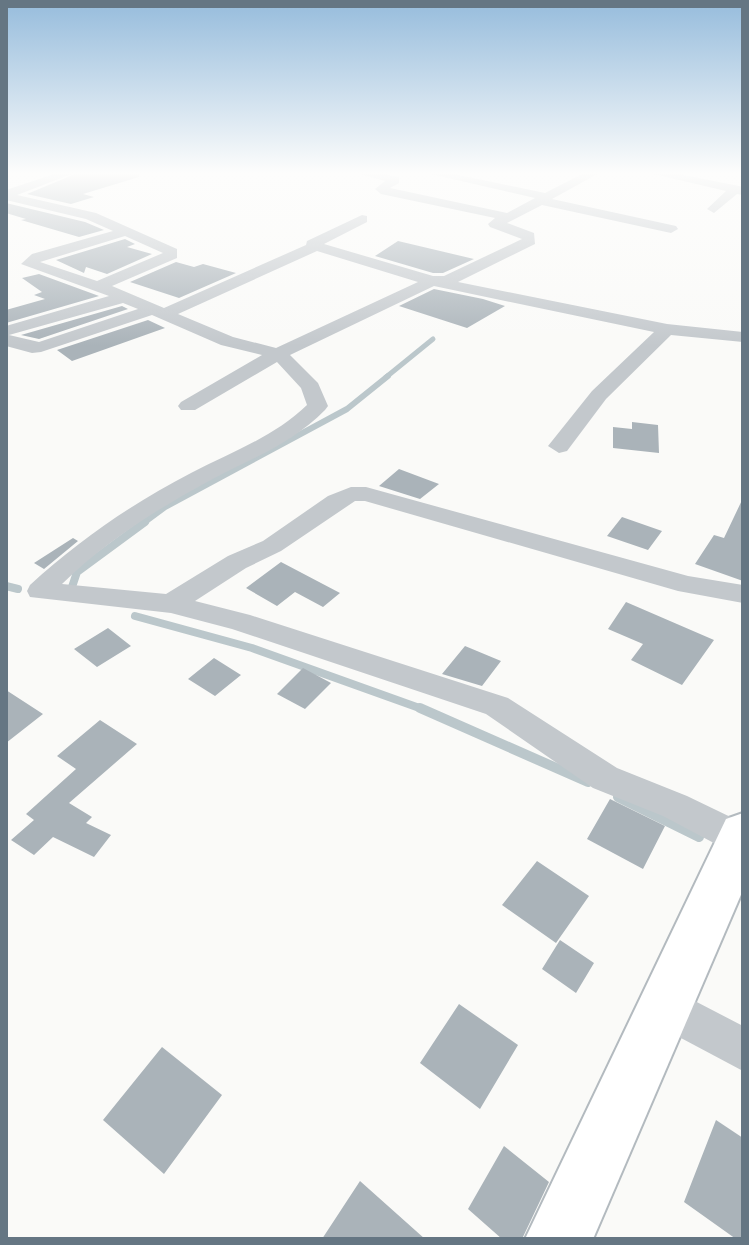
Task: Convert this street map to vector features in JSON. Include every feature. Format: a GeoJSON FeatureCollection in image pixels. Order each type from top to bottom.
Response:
{"type":"FeatureCollection","features":[{"type":"Feature","properties":{"kind":"main road"},"geometry":{"type":"LineString","coordinates":[[559,1239],[742,837]]}},
{"type":"Feature","properties":{"kind":"street"},"geometry":{"type":"LineString","coordinates":[[340,230],[312,244],[432,281],[667,329],[743,337]]}},
{"type":"Feature","properties":{"kind":"street"},"geometry":{"type":"LineString","coordinates":[[188,406],[278,354],[432,281],[447,281],[530,241],[529,236],[512,230]]}},
{"type":"Feature","properties":{"kind":"street"},"geometry":{"type":"LineString","coordinates":[[98,286],[172,255],[172,252],[128,231],[37,257],[29,264],[98,286],[227,341],[278,354],[301,374],[311,387],[318,406],[303,423],[271,442],[173,492],[95,544],[40,591],[171,604],[240,622],[497,706],[605,778],[742,837]]}},
{"type":"Feature","properties":{"kind":"street"},"geometry":{"type":"LineString","coordinates":[[6,340],[32,348],[41,347],[160,311],[316,246]]}},
{"type":"Feature","properties":{"kind":"street"},"geometry":{"type":"LineString","coordinates":[[6,331],[125,297]]}},
{"type":"Feature","properties":{"kind":"street"},"geometry":{"type":"LineString","coordinates":[[559,446],[599,395],[667,329]]}},
{"type":"Feature","properties":{"kind":"street"},"geometry":{"type":"LineString","coordinates":[[171,604],[237,562],[272,546],[336,501],[351,494],[366,494],[687,585],[743,594]]}},
{"type":"Feature","properties":{"kind":"street"},"geometry":{"type":"LineString","coordinates":[[664,1006],[743,1049]]}},
{"type":"Feature","properties":{"kind":"building"},"geometry":{"type":"Polygon","coordinates":[[[55,230],[104,230],[79,237],[55,230]]]}},
{"type":"Feature","properties":{"kind":"building"},"geometry":{"type":"Polygon","coordinates":[[[125,239],[135,244],[127,247],[152,254],[107,274],[86,267],[84,273],[56,260],[125,239]]]}},
{"type":"Feature","properties":{"kind":"building"},"geometry":{"type":"Polygon","coordinates":[[[398,241],[474,259],[443,273],[433,273],[375,256],[398,241]]]}},
{"type":"Feature","properties":{"kind":"building"},"geometry":{"type":"Polygon","coordinates":[[[176,262],[194,267],[203,264],[236,273],[179,298],[130,282],[176,262]]]}},
{"type":"Feature","properties":{"kind":"building"},"geometry":{"type":"Polygon","coordinates":[[[39,274],[99,296],[6,323],[6,310],[45,299],[34,295],[42,292],[22,278],[39,274]]]}},
{"type":"Feature","properties":{"kind":"building"},"geometry":{"type":"Polygon","coordinates":[[[434,289],[505,306],[467,328],[399,306],[434,289]]]}},
{"type":"Feature","properties":{"kind":"building"},"geometry":{"type":"Polygon","coordinates":[[[122,306],[128,309],[39,339],[21,335],[122,306]]]}},
{"type":"Feature","properties":{"kind":"building"},"geometry":{"type":"Polygon","coordinates":[[[148,320],[165,328],[72,361],[57,350],[148,320]]]}},
{"type":"Feature","properties":{"kind":"building"},"geometry":{"type":"Polygon","coordinates":[[[632,422],[658,425],[659,453],[613,448],[613,427],[632,429],[632,422]]]}},
{"type":"Feature","properties":{"kind":"building"},"geometry":{"type":"Polygon","coordinates":[[[399,469],[439,484],[420,499],[379,486],[399,469]]]}},
{"type":"Feature","properties":{"kind":"building"},"geometry":{"type":"Polygon","coordinates":[[[743,498],[743,581],[695,564],[714,535],[724,538],[743,498]]]}},
{"type":"Feature","properties":{"kind":"building"},"geometry":{"type":"Polygon","coordinates":[[[622,517],[662,531],[648,550],[607,536],[622,517]]]}},
{"type":"Feature","properties":{"kind":"building"},"geometry":{"type":"Polygon","coordinates":[[[73,538],[78,541],[44,569],[34,563],[73,538]]]}},
{"type":"Feature","properties":{"kind":"building"},"geometry":{"type":"Polygon","coordinates":[[[281,562],[340,593],[323,607],[295,592],[277,606],[246,588],[281,562]]]}},
{"type":"Feature","properties":{"kind":"building"},"geometry":{"type":"Polygon","coordinates":[[[626,602],[714,640],[682,685],[631,660],[643,644],[608,629],[626,602]]]}},
{"type":"Feature","properties":{"kind":"building"},"geometry":{"type":"Polygon","coordinates":[[[108,628],[131,646],[97,667],[74,649],[108,628]]]}},
{"type":"Feature","properties":{"kind":"building"},"geometry":{"type":"Polygon","coordinates":[[[465,646],[501,661],[482,686],[442,674],[465,646]]]}},
{"type":"Feature","properties":{"kind":"building"},"geometry":{"type":"Polygon","coordinates":[[[214,658],[241,675],[215,696],[188,679],[214,658]]]}},
{"type":"Feature","properties":{"kind":"building"},"geometry":{"type":"Polygon","coordinates":[[[303,668],[331,683],[305,709],[277,694],[303,668]]]}},
{"type":"Feature","properties":{"kind":"building"},"geometry":{"type":"Polygon","coordinates":[[[6,690],[43,714],[6,743],[6,690]]]}},
{"type":"Feature","properties":{"kind":"building"},"geometry":{"type":"Polygon","coordinates":[[[100,720],[137,744],[69,803],[92,817],[86,823],[111,835],[94,857],[53,837],[34,855],[11,840],[34,820],[26,814],[76,769],[57,756],[100,720]]]}},
{"type":"Feature","properties":{"kind":"building"},"geometry":{"type":"Polygon","coordinates":[[[610,799],[665,826],[643,869],[587,839],[610,799]]]}},
{"type":"Feature","properties":{"kind":"building"},"geometry":{"type":"Polygon","coordinates":[[[537,861],[589,896],[556,943],[502,905],[537,861]]]}},
{"type":"Feature","properties":{"kind":"building"},"geometry":{"type":"Polygon","coordinates":[[[560,940],[594,963],[576,993],[542,969],[560,940]]]}},
{"type":"Feature","properties":{"kind":"building"},"geometry":{"type":"Polygon","coordinates":[[[459,1004],[518,1045],[480,1109],[420,1063],[459,1004]]]}},
{"type":"Feature","properties":{"kind":"building"},"geometry":{"type":"Polygon","coordinates":[[[162,1047],[222,1095],[164,1174],[103,1120],[162,1047]]]}},
{"type":"Feature","properties":{"kind":"building"},"geometry":{"type":"Polygon","coordinates":[[[716,1120],[743,1138],[743,1239],[736,1239],[684,1202],[716,1120]]]}},
{"type":"Feature","properties":{"kind":"building"},"geometry":{"type":"Polygon","coordinates":[[[504,1146],[549,1182],[522,1239],[502,1239],[468,1209],[504,1146]]]}},
{"type":"Feature","properties":{"kind":"building"},"geometry":{"type":"Polygon","coordinates":[[[360,1181],[425,1239],[322,1239],[360,1181]]]}},
{"type":"Feature","properties":{"kind":"waterway"},"geometry":{"type":"LineString","coordinates":[[385,378],[433,339]]}},
{"type":"Feature","properties":{"kind":"waterway"},"geometry":{"type":"LineString","coordinates":[[142,524],[165,507],[347,409],[388,376]]}},
{"type":"Feature","properties":{"kind":"waterway"},"geometry":{"type":"LineString","coordinates":[[70,593],[77,572],[145,522]]}},
{"type":"Feature","properties":{"kind":"waterway"},"geometry":{"type":"LineString","coordinates":[[6,586],[18,589]]}},
{"type":"Feature","properties":{"kind":"waterway"},"geometry":{"type":"LineString","coordinates":[[135,616],[252,648],[423,709]]}},
{"type":"Feature","properties":{"kind":"waterway"},"geometry":{"type":"LineString","coordinates":[[423,709],[588,782]]}},
{"type":"Feature","properties":{"kind":"waterway"},"geometry":{"type":"LineString","coordinates":[[618,797],[699,837]]}}]}
